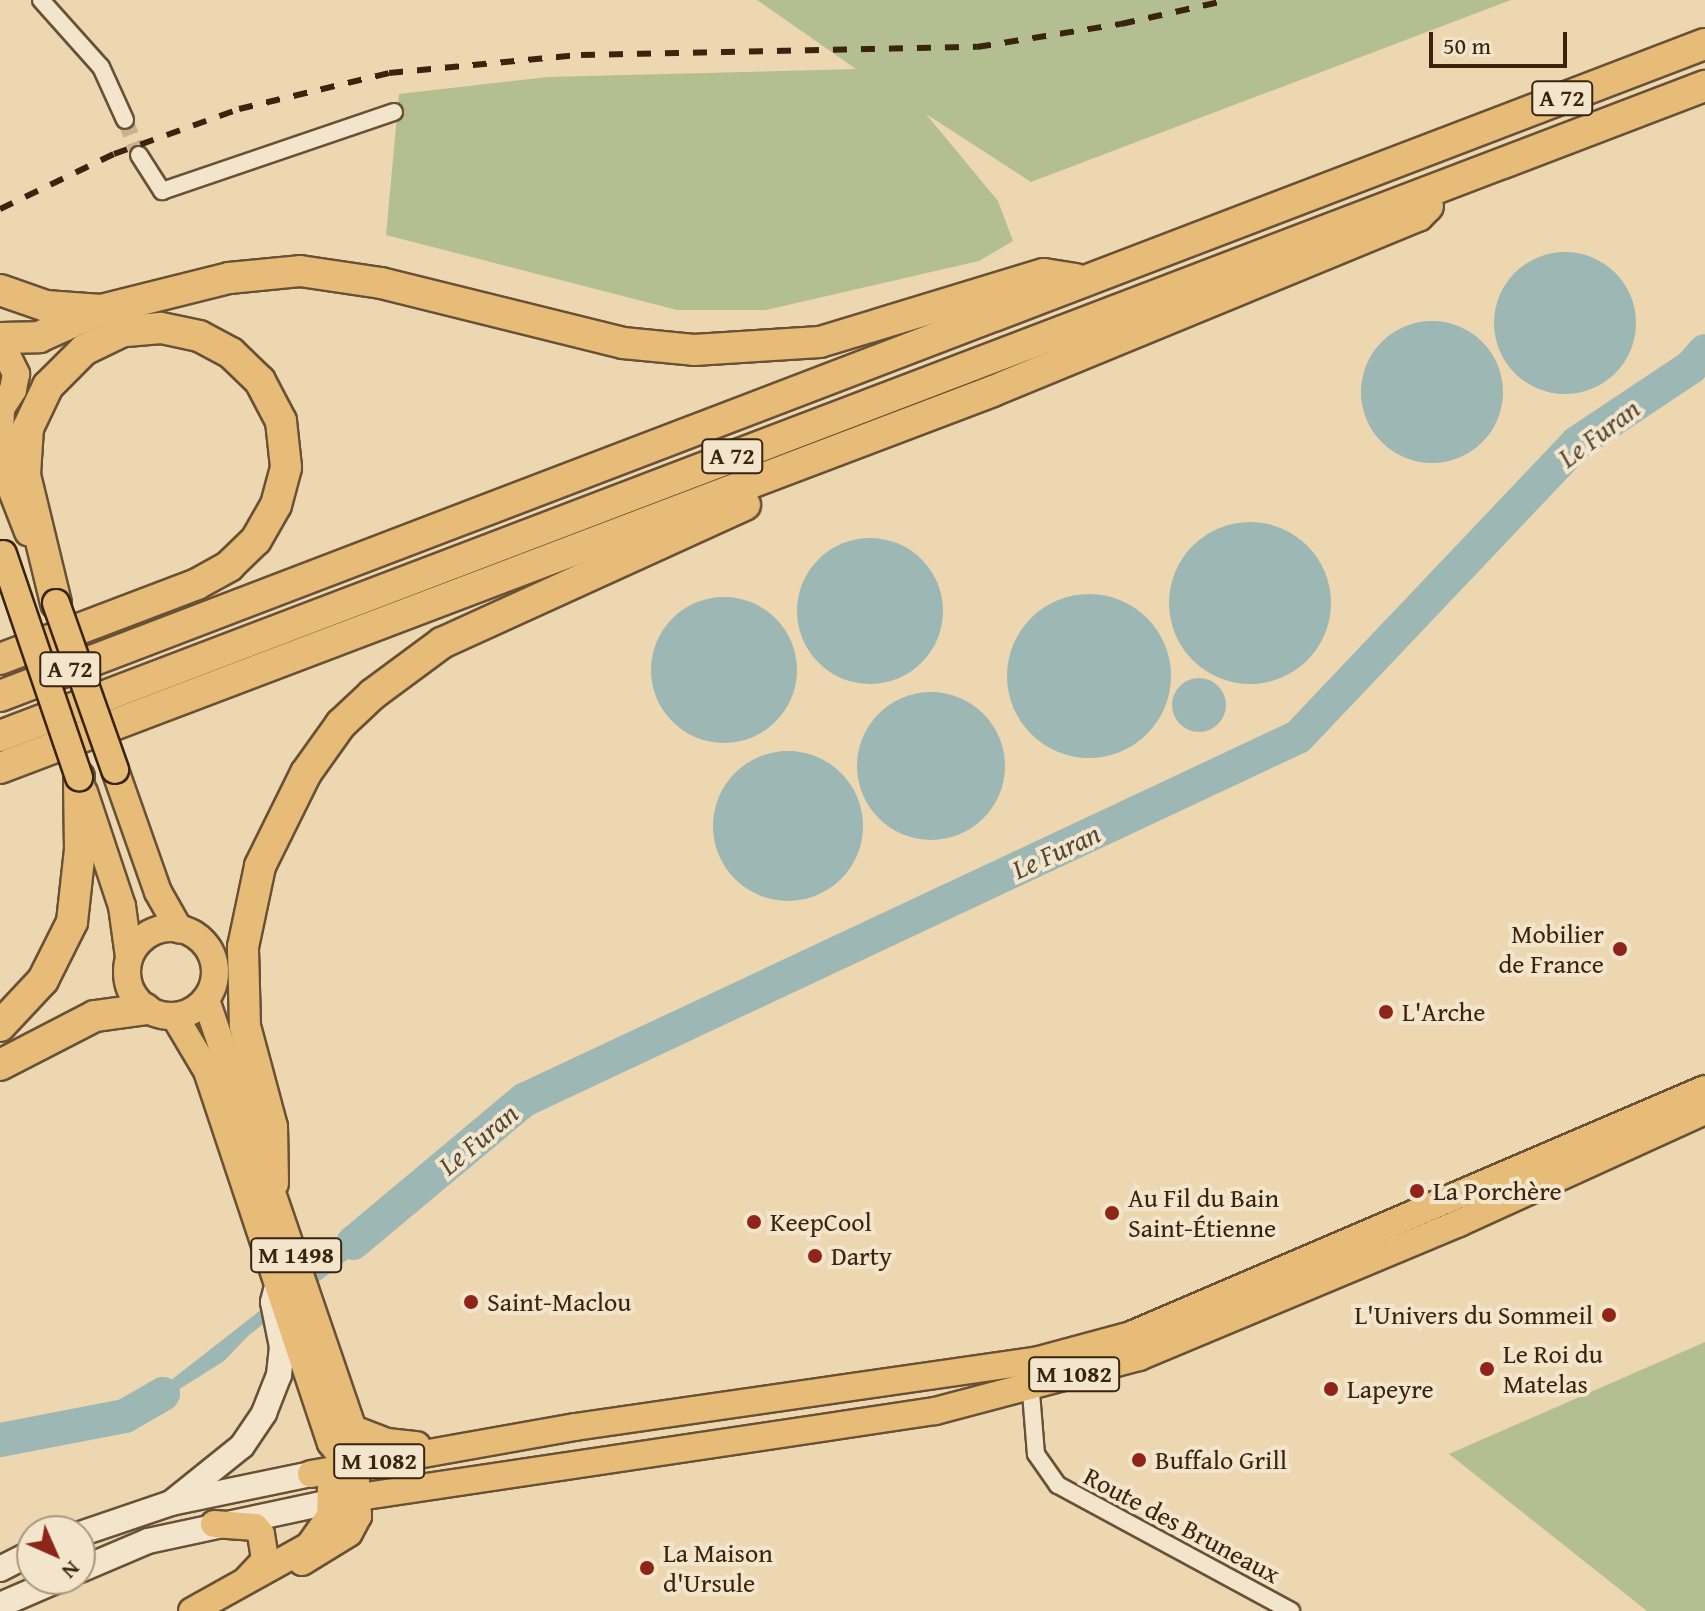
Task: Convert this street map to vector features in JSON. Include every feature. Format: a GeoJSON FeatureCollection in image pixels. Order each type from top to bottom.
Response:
{"type":"FeatureCollection","features":[{"type":"Feature","properties":{"kind":"highway","name":"A 72"},"geometry":{"type":"LineString","coordinates":[[0,696],[1705,44]]}},
{"type":"Feature","properties":{"kind":"highway","name":"A 72"},"geometry":{"type":"LineString","coordinates":[[0,736],[1705,86]]}},
{"type":"Feature","properties":{"kind":"highway"},"geometry":{"type":"LineString","coordinates":[[0,768],[993,391],[1418,216],[1463,176]]}},
{"type":"Feature","properties":{"kind":"highway"},"geometry":{"type":"LineString","coordinates":[[0,339],[39,337],[101,310],[229,278],[300,271],[381,283],[623,343],[694,350],[820,342],[1044,274],[1086,280]]}},
{"type":"Feature","properties":{"kind":"highway"},"geometry":{"type":"LineString","coordinates":[[0,290],[46,306],[101,310]]}},
{"type":"Feature","properties":{"kind":"highway"},"geometry":{"type":"LineString","coordinates":[[0,659],[197,584],[229,566],[256,540],[276,505],[286,467],[281,421],[260,381],[231,353],[199,336],[161,328],[123,331],[84,350],[48,386],[28,428],[25,475],[56,603]]}},
{"type":"Feature","properties":{"kind":"highway"},"geometry":{"type":"LineString","coordinates":[[273,1183],[272,1127],[254,1071],[244,1012],[249,904],[280,821],[341,724],[412,662],[478,624],[940,419],[993,391]]}},
{"type":"Feature","properties":{"kind":"highway"},"geometry":{"type":"LineString","coordinates":[[0,1026],[43,980],[72,922],[80,850],[79,777]]}},
{"type":"Feature","properties":{"kind":"highway"},"geometry":{"type":"LineString","coordinates":[[0,1065],[95,1016],[160,1013]]}},
{"type":"Feature","properties":{"kind":"main road"},"geometry":{"type":"LineString","coordinates":[[0,339],[16,374],[13,390],[0,410],[9,483],[56,603],[158,892],[179,929]]}},
{"type":"Feature","properties":{"kind":"main road"},"geometry":{"type":"LineString","coordinates":[[2,549],[122,906],[129,957],[128,984],[160,1013],[206,1000],[214,986],[214,958],[202,939],[179,929],[155,931],[129,957]]}},
{"type":"Feature","properties":{"kind":"main road","name":"M 1498"},"geometry":{"type":"LineString","coordinates":[[206,1000],[273,1183],[346,1481]]}},
{"type":"Feature","properties":{"kind":"main road","name":"M 1498"},"geometry":{"type":"LineString","coordinates":[[160,1013],[207,1071],[346,1481]]}},
{"type":"Feature","properties":{"kind":"main road","name":"M 1082"},"geometry":{"type":"LineString","coordinates":[[346,1481],[448,1448],[1039,1360],[1131,1335],[1705,1089]]}},
{"type":"Feature","properties":{"kind":"main road","name":"M 1082"},"geometry":{"type":"LineString","coordinates":[[96,1529],[171,1503],[935,1411],[1139,1357],[1459,1223],[1705,1111]]}},
{"type":"Feature","properties":{"kind":"main road"},"geometry":{"type":"LineString","coordinates":[[171,1503],[242,1446],[264,1413],[279,1375],[282,1347],[273,1302],[278,1284]]}},
{"type":"Feature","properties":{"kind":"main road"},"geometry":{"type":"LineString","coordinates":[[880,1384],[888,1417]]}},
{"type":"Feature","properties":{"kind":"main road"},"geometry":{"type":"LineString","coordinates":[[854,1386],[862,1421]]}},
{"type":"Feature","properties":{"kind":"main road"},"geometry":{"type":"LineString","coordinates":[[96,1563],[148,1541],[214,1524],[346,1481],[387,1442],[448,1448]]}},
{"type":"Feature","properties":{"kind":"main road"},"geometry":{"type":"LineString","coordinates":[[192,1611],[239,1587],[326,1551],[349,1533],[346,1481]]}},
{"type":"Feature","properties":{"kind":"main road"},"geometry":{"type":"LineString","coordinates":[[214,1524],[255,1527],[261,1534],[265,1560],[239,1587]]}},
{"type":"Feature","properties":{"kind":"main road"},"geometry":{"type":"LineString","coordinates":[[0,1605],[23,1595]]}},
{"type":"Feature","properties":{"kind":"street"},"geometry":{"type":"LineString","coordinates":[[41,0],[101,67],[125,120]]}},
{"type":"Feature","properties":{"kind":"street"},"geometry":{"type":"LineString","coordinates":[[139,155],[162,191],[394,112]]}},
{"type":"Feature","properties":{"kind":"street"},"geometry":{"type":"LineString","coordinates":[[1027,1387],[1039,1360]]}},
{"type":"Feature","properties":{"kind":"street","name":"Route des Bruneaux"},"geometry":{"type":"LineString","coordinates":[[1027,1387],[1036,1454],[1058,1485],[1291,1611]]}},
{"type":"Feature","properties":{"kind":"green space"},"geometry":{"type":"Polygon","coordinates":[[[757,0],[1511,0],[1031,182],[926,114],[998,201],[1013,241],[979,261],[766,310],[677,310],[386,235],[399,94],[548,77],[856,69],[757,0]]]}},
{"type":"Feature","properties":{"kind":"green space"},"geometry":{"type":"Polygon","coordinates":[[[1705,1342],[1705,1611],[1647,1611],[1449,1454],[1705,1342]]]}},
{"type":"Feature","properties":{"kind":"water"},"geometry":{"type":"Polygon","coordinates":[[[1565,252],[1592,257],[1615,273],[1631,296],[1636,323],[1631,350],[1615,373],[1592,389],[1565,394],[1538,389],[1515,373],[1499,350],[1494,323],[1499,296],[1515,273],[1538,257],[1565,252]]]}},
{"type":"Feature","properties":{"kind":"water"},"geometry":{"type":"Polygon","coordinates":[[[1432,321],[1459,326],[1482,342],[1498,365],[1503,392],[1498,419],[1482,442],[1459,458],[1432,463],[1405,458],[1382,442],[1366,419],[1361,392],[1366,365],[1382,342],[1405,326],[1432,321]]]}},
{"type":"Feature","properties":{"kind":"water"},"geometry":{"type":"Polygon","coordinates":[[[1250,522],[1281,528],[1308,545],[1325,572],[1331,603],[1325,634],[1308,661],[1281,678],[1250,684],[1219,678],[1192,661],[1175,634],[1169,603],[1175,572],[1192,545],[1219,528],[1250,522]]]}},
{"type":"Feature","properties":{"kind":"water"},"geometry":{"type":"Polygon","coordinates":[[[870,538],[898,544],[921,560],[937,583],[943,611],[937,639],[921,662],[898,678],[870,684],[842,678],[819,662],[803,639],[797,611],[803,583],[819,560],[842,544],[870,538]]]}},
{"type":"Feature","properties":{"kind":"water"},"geometry":{"type":"Polygon","coordinates":[[[1089,594],[1120,600],[1147,618],[1165,645],[1171,676],[1165,707],[1147,734],[1120,752],[1089,758],[1058,752],[1031,734],[1013,707],[1007,676],[1013,645],[1031,618],[1058,600],[1089,594]]]}},
{"type":"Feature","properties":{"kind":"water"},"geometry":{"type":"Polygon","coordinates":[[[724,597],[752,602],[776,618],[792,642],[797,670],[792,698],[776,722],[752,738],[724,743],[696,738],[672,722],[656,698],[651,670],[656,642],[672,618],[696,602],[724,597]]]}},
{"type":"Feature","properties":{"kind":"water"},"geometry":{"type":"Polygon","coordinates":[[[1199,678],[1218,686],[1226,705],[1218,724],[1199,732],[1180,724],[1172,705],[1180,686],[1199,678]]]}},
{"type":"Feature","properties":{"kind":"water"},"geometry":{"type":"Polygon","coordinates":[[[931,692],[959,698],[983,714],[999,738],[1005,766],[999,794],[983,818],[959,834],[931,840],[903,834],[879,818],[863,794],[857,766],[863,738],[879,714],[903,698],[931,692]]]}},
{"type":"Feature","properties":{"kind":"water"},"geometry":{"type":"Polygon","coordinates":[[[788,751],[817,757],[841,773],[857,797],[863,826],[857,855],[841,879],[817,895],[788,901],[759,895],[735,879],[719,855],[713,826],[719,797],[735,773],[759,757],[788,751]]]}},
{"type":"Feature","properties":{"kind":"water"},"geometry":{"type":"Polygon","coordinates":[[[385,1213],[399,1220],[249,1335],[224,1361],[127,1422],[123,1411],[152,1395],[385,1213]]]}},
{"type":"Feature","properties":{"kind":"waterway","name":"Le Furan"},"geometry":{"type":"LineString","coordinates":[[353,1243],[524,1100],[1298,737],[1577,443],[1691,367],[1705,351]]}},
{"type":"Feature","properties":{"kind":"waterway","name":"Le Furan"},"geometry":{"type":"LineString","coordinates":[[0,1440],[125,1416],[163,1394]]}},
{"type":"Feature","properties":{"kind":"tunnel"},"geometry":{"type":"LineString","coordinates":[[125,120],[139,155]]}},
{"type":"Feature","properties":{"kind":"railway"},"geometry":{"type":"LineString","coordinates":[[0,209],[114,154],[239,109],[389,73],[581,55],[977,47],[1121,24],[1228,0]]}},
{"type":"Feature","properties":{"kind":"place","name":"Mobilier de France"},"geometry":{"type":"Point","coordinates":[1620,949]}},
{"type":"Feature","properties":{"kind":"place","name":"L'Arche"},"geometry":{"type":"Point","coordinates":[1386,1012]}},
{"type":"Feature","properties":{"kind":"place","name":"La Porchère"},"geometry":{"type":"Point","coordinates":[1417,1191]}},
{"type":"Feature","properties":{"kind":"place","name":"Au Fil du Bain Saint-Étienne"},"geometry":{"type":"Point","coordinates":[1112,1213]}},
{"type":"Feature","properties":{"kind":"place","name":"KeepCool"},"geometry":{"type":"Point","coordinates":[754,1222]}},
{"type":"Feature","properties":{"kind":"place","name":"Darty"},"geometry":{"type":"Point","coordinates":[815,1256]}},
{"type":"Feature","properties":{"kind":"place","name":"Saint-Maclou"},"geometry":{"type":"Point","coordinates":[471,1302]}},
{"type":"Feature","properties":{"kind":"place","name":"L'Univers du Sommeil"},"geometry":{"type":"Point","coordinates":[1609,1315]}},
{"type":"Feature","properties":{"kind":"place","name":"Le Roi du Matelas"},"geometry":{"type":"Point","coordinates":[1487,1369]}},
{"type":"Feature","properties":{"kind":"place","name":"Lapeyre"},"geometry":{"type":"Point","coordinates":[1331,1389]}},
{"type":"Feature","properties":{"kind":"place","name":"Buffalo Grill"},"geometry":{"type":"Point","coordinates":[1139,1460]}},
{"type":"Feature","properties":{"kind":"place","name":"La Maison d'Ursule"},"geometry":{"type":"Point","coordinates":[647,1568]}}]}
